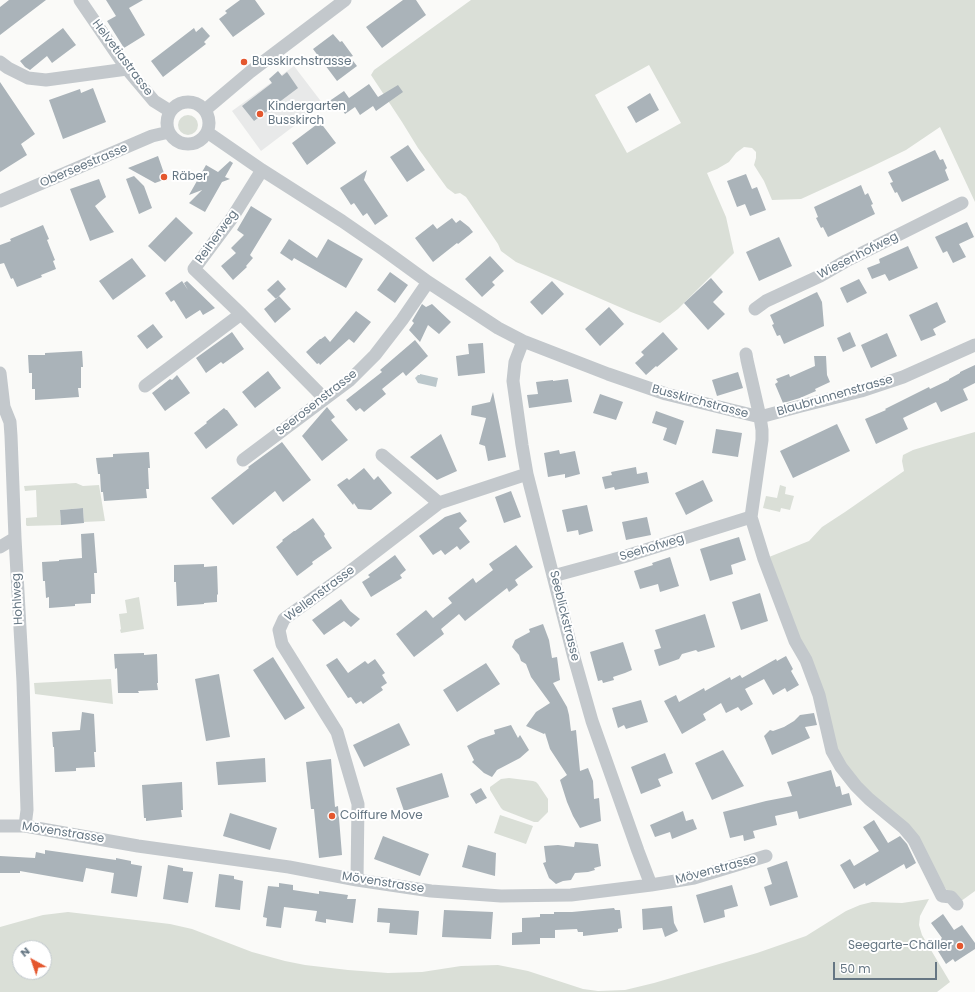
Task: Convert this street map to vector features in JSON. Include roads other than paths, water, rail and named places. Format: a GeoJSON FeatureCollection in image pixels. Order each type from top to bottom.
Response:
{"type":"FeatureCollection","features":[{"type":"Feature","properties":{"kind":"street","name":"Helvetiastrasse"},"geometry":{"type":"LineString","coordinates":[[80,0],[127,69],[154,101],[170,111]]}},
{"type":"Feature","properties":{"kind":"street"},"geometry":{"type":"LineString","coordinates":[[205,110],[250,72],[345,0]]}},
{"type":"Feature","properties":{"kind":"street"},"geometry":{"type":"LineString","coordinates":[[0,62],[8,68],[28,78],[46,80],[127,69]]}},
{"type":"Feature","properties":{"kind":"street"},"geometry":{"type":"LineString","coordinates":[[188,102],[196,103],[205,110],[209,119],[209,126],[204,138],[192,144],[185,144],[172,138],[168,132],[167,118],[170,111],[175,106],[188,102]]}},
{"type":"Feature","properties":{"kind":"street","name":"Oberseestrasse"},"geometry":{"type":"LineString","coordinates":[[0,201],[152,136],[168,132]]}},
{"type":"Feature","properties":{"kind":"street","name":"Busskirchstrasse"},"geometry":{"type":"LineString","coordinates":[[207,132],[262,170],[342,221],[428,282],[498,328],[523,341],[608,374],[666,394],[760,418],[762,440],[751,517],[764,559],[795,641],[806,660],[819,695],[832,751],[841,767],[856,786],[869,799],[904,828],[914,840],[942,896],[951,897],[957,904]]}},
{"type":"Feature","properties":{"kind":"street","name":"Reiherweg"},"geometry":{"type":"LineString","coordinates":[[262,170],[228,223],[194,269],[325,399]]}},
{"type":"Feature","properties":{"kind":"street","name":"Wiesenhofweg"},"geometry":{"type":"LineString","coordinates":[[755,309],[766,301],[811,281],[846,261],[962,204]]}},
{"type":"Feature","properties":{"kind":"street","name":"Seerosenstrasse"},"geometry":{"type":"LineString","coordinates":[[243,460],[350,380],[375,355],[402,320],[428,282]]}},
{"type":"Feature","properties":{"kind":"street"},"geometry":{"type":"LineString","coordinates":[[144,386],[241,314]]}},
{"type":"Feature","properties":{"kind":"street","name":"Seeblickstrasse"},"geometry":{"type":"LineString","coordinates":[[523,341],[515,362],[513,381],[527,474],[573,654],[592,721],[638,851],[652,885]]}},
{"type":"Feature","properties":{"kind":"street","name":"Blaubrunnenstrasse"},"geometry":{"type":"LineString","coordinates":[[760,418],[862,391],[903,377],[975,346]]}},
{"type":"Feature","properties":{"kind":"street"},"geometry":{"type":"LineString","coordinates":[[746,354],[760,418]]}},
{"type":"Feature","properties":{"kind":"street","name":"Hohlweg"},"geometry":{"type":"LineString","coordinates":[[0,373],[2,408],[10,422],[11,436],[23,682],[27,810],[25,826]]}},
{"type":"Feature","properties":{"kind":"street"},"geometry":{"type":"LineString","coordinates":[[382,455],[439,503]]}},
{"type":"Feature","properties":{"kind":"street","name":"Wellenstrasse"},"geometry":{"type":"LineString","coordinates":[[358,880],[358,804],[337,732],[282,644],[279,630],[281,624],[284,619],[348,573],[439,503],[527,474]]}},
{"type":"Feature","properties":{"kind":"street","name":"Seehofweg"},"geometry":{"type":"LineString","coordinates":[[553,576],[623,557],[751,517]]}},
{"type":"Feature","properties":{"kind":"street"},"geometry":{"type":"LineString","coordinates":[[0,548],[15,538]]}},
{"type":"Feature","properties":{"kind":"street","name":"Mövenstrasse"},"geometry":{"type":"LineString","coordinates":[[0,826],[25,826],[138,846],[288,867],[358,880],[431,890],[501,896],[571,895],[652,885],[694,878],[766,856]]}},
{"type":"Feature","properties":{"kind":"place","name":"Busskirchstrasse"},"geometry":{"type":"Point","coordinates":[244,62]}},
{"type":"Feature","properties":{"kind":"place","name":"Kindergarten Busskirch"},"geometry":{"type":"Point","coordinates":[260,114]}},
{"type":"Feature","properties":{"kind":"place","name":"Räber"},"geometry":{"type":"Point","coordinates":[164,177]}},
{"type":"Feature","properties":{"kind":"place","name":"Coiffure Move"},"geometry":{"type":"Point","coordinates":[332,816]}},
{"type":"Feature","properties":{"kind":"place","name":"Seegarte-Chäller"},"geometry":{"type":"Point","coordinates":[960,946]}}]}
